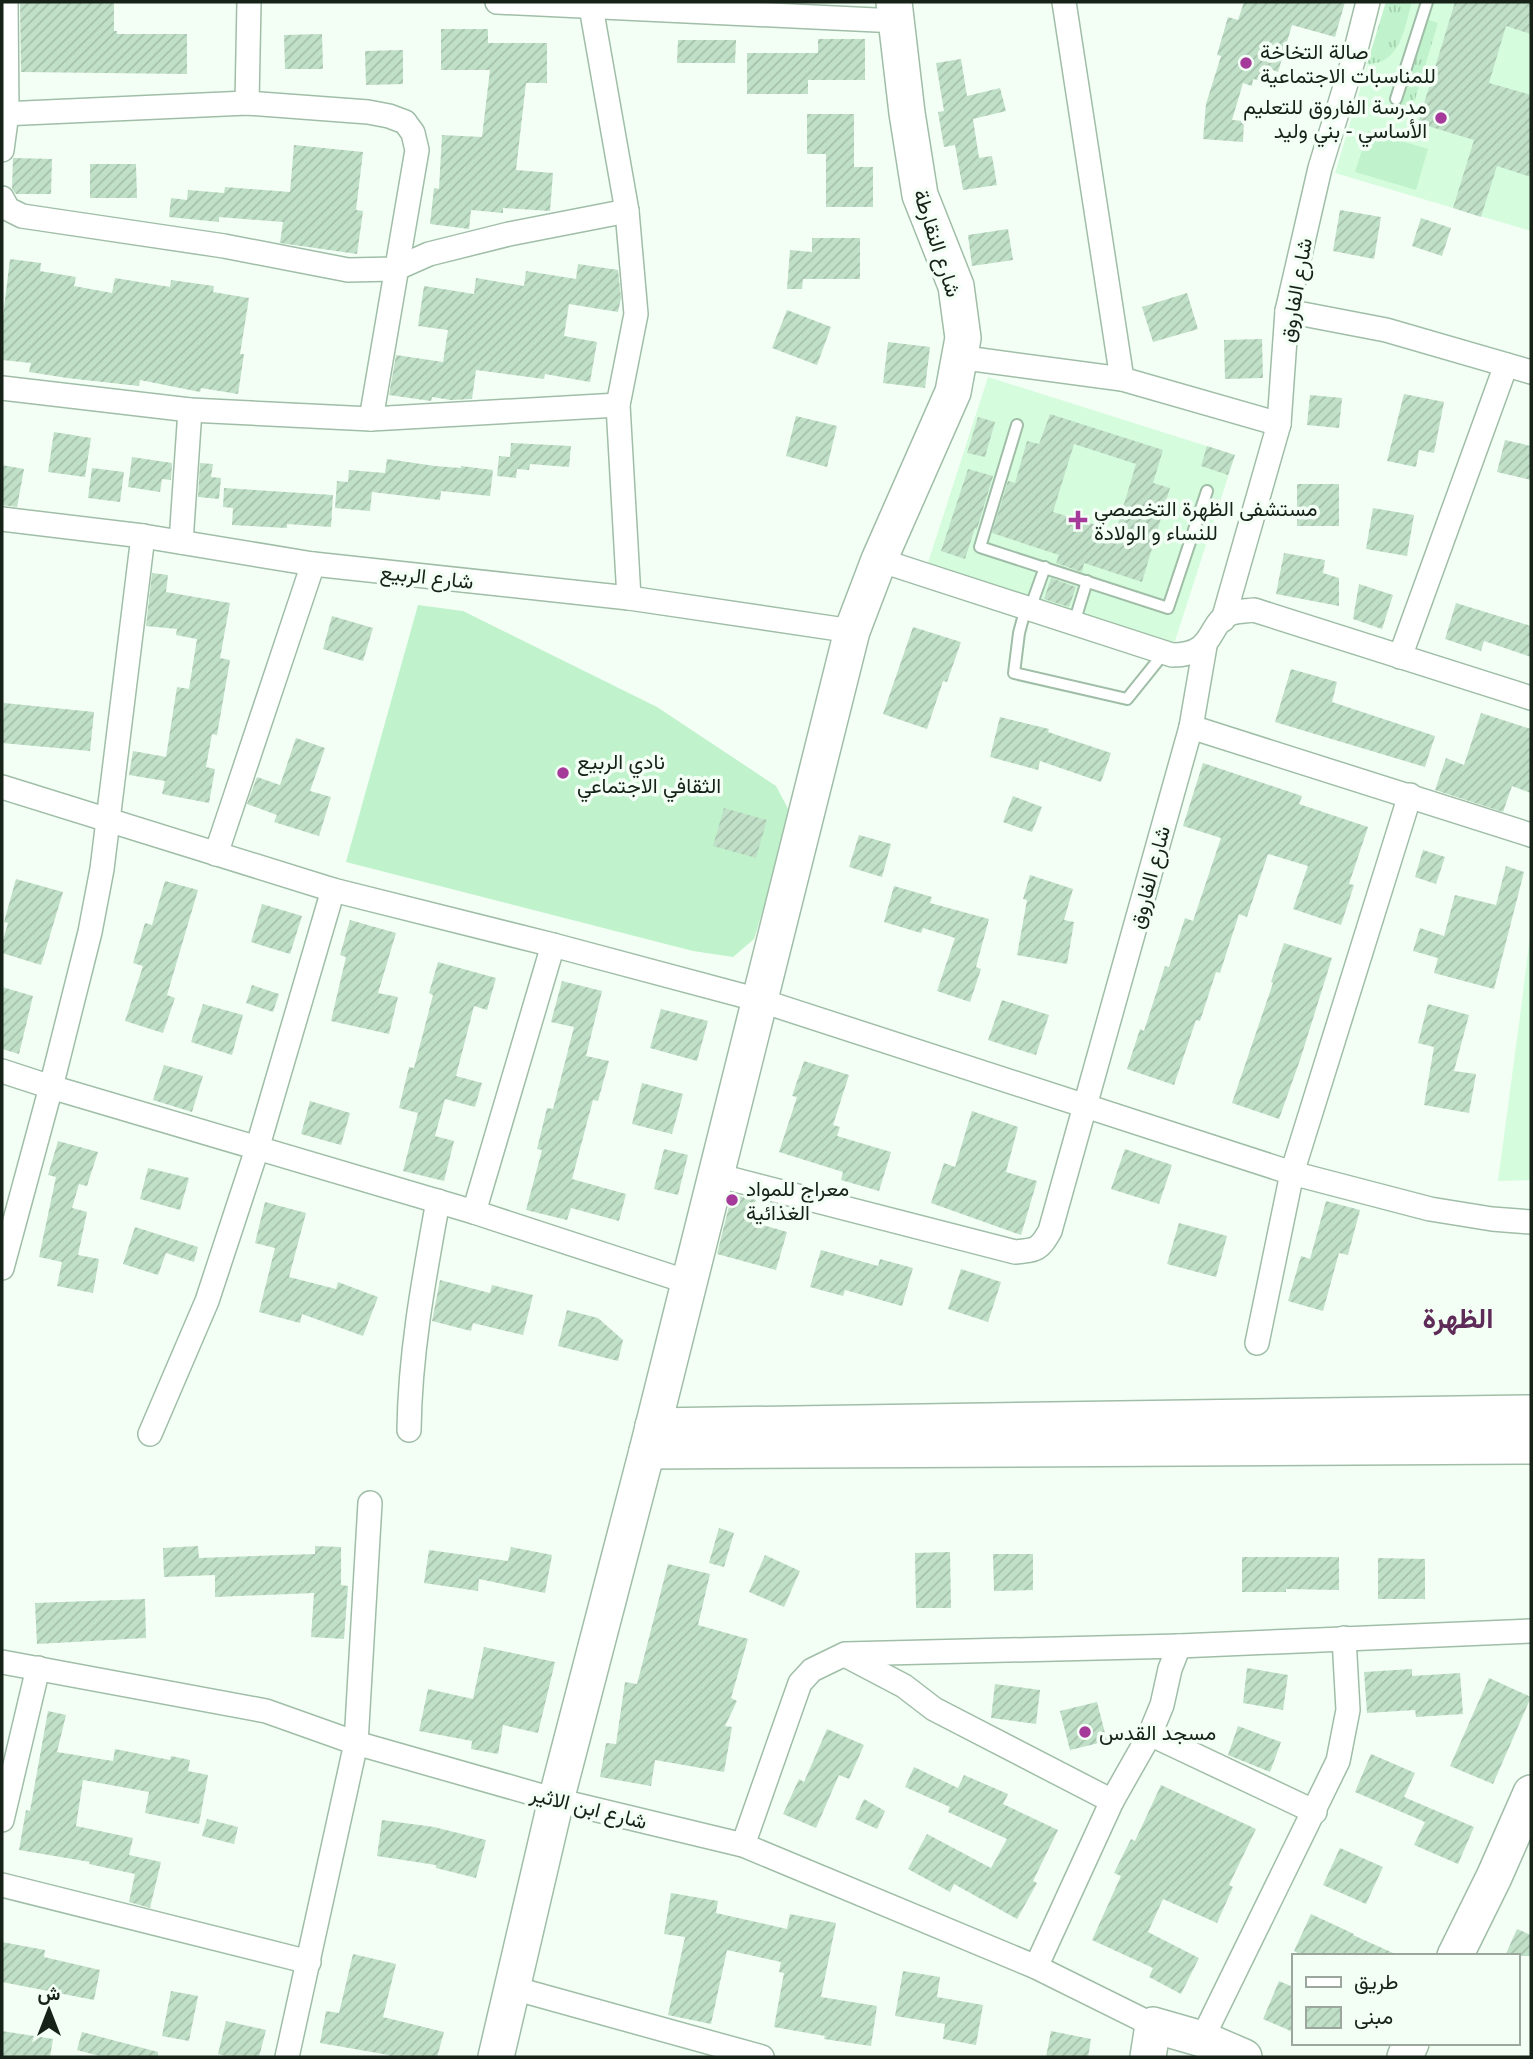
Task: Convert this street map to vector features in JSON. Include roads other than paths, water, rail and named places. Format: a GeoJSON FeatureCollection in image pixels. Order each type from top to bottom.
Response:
{"type":"FeatureCollection","features":[{"type":"Feature","properties":{"kind":"main road","name":"شارع النقارطة"},"geometry":{"type":"LineString","coordinates":[[496,2057],[556,1800],[650,1439],[852,631],[879,560],[953,392],[963,338],[956,286],[920,195],[907,113],[896,12]]}},
{"type":"Feature","properties":{"kind":"main road"},"geometry":{"type":"LineString","coordinates":[[650,1439],[1531,1413]]}},
{"type":"Feature","properties":{"kind":"main road"},"geometry":{"type":"LineString","coordinates":[[650,1439],[1531,1446]]}},
{"type":"Feature","properties":{"kind":"main road"},"geometry":{"type":"LineString","coordinates":[[1456,1954],[1531,1793]]}},
{"type":"Feature","properties":{"kind":"main road"},"geometry":{"type":"LineString","coordinates":[[1151,2041],[1202,2039],[1244,2057]]}},
{"type":"Feature","properties":{"kind":"street"},"geometry":{"type":"LineString","coordinates":[[2,150],[6,2]]}},
{"type":"Feature","properties":{"kind":"street"},"geometry":{"type":"LineString","coordinates":[[247,103],[249,2]]}},
{"type":"Feature","properties":{"kind":"street"},"geometry":{"type":"LineString","coordinates":[[497,2],[591,7],[896,12]]}},
{"type":"Feature","properties":{"kind":"street"},"geometry":{"type":"LineString","coordinates":[[1065,2],[1122,379]]}},
{"type":"Feature","properties":{"kind":"street","name":"شارع الفاروق"},"geometry":{"type":"LineString","coordinates":[[716,1175],[1015,1252],[1034,1250],[1041,1246],[1050,1231],[1191,727],[1205,646],[1223,620],[1279,424],[1287,311],[1321,168],[1368,2]]}},
{"type":"Feature","properties":{"kind":"street"},"geometry":{"type":"LineString","coordinates":[[591,7],[627,211],[636,313],[618,405],[629,598]]}},
{"type":"Feature","properties":{"kind":"street"},"geometry":{"type":"LineString","coordinates":[[4,114],[247,103],[368,112],[405,122],[413,133],[416,150],[371,419]]}},
{"type":"Feature","properties":{"kind":"street"},"geometry":{"type":"LineString","coordinates":[[2,198],[8,209],[22,216],[224,246],[348,270],[395,269],[429,254],[509,234],[627,211]]}},
{"type":"Feature","properties":{"kind":"street"},"geometry":{"type":"LineString","coordinates":[[1287,311],[1386,330],[1531,372]]}},
{"type":"Feature","properties":{"kind":"street"},"geometry":{"type":"LineString","coordinates":[[958,357],[1122,379],[1279,424]]}},
{"type":"Feature","properties":{"kind":"street"},"geometry":{"type":"LineString","coordinates":[[1400,657],[1506,365]]}},
{"type":"Feature","properties":{"kind":"street"},"geometry":{"type":"LineString","coordinates":[[2,388],[191,410],[371,419],[618,405]]}},
{"type":"Feature","properties":{"kind":"street"},"geometry":{"type":"LineString","coordinates":[[181,542],[191,410]]}},
{"type":"Feature","properties":{"kind":"street","name":"شارع الربيع"},"geometry":{"type":"LineString","coordinates":[[2,519],[143,536],[313,564],[629,598],[852,631]]}},
{"type":"Feature","properties":{"kind":"street"},"geometry":{"type":"LineString","coordinates":[[2,1268],[51,1087],[103,869],[143,536]]}},
{"type":"Feature","properties":{"kind":"street"},"geometry":{"type":"LineString","coordinates":[[879,560],[1164,653],[1186,655],[1205,646]]}},
{"type":"Feature","properties":{"kind":"street"},"geometry":{"type":"LineString","coordinates":[[216,854],[313,564]]}},
{"type":"Feature","properties":{"kind":"street"},"geometry":{"type":"LineString","coordinates":[[1223,620],[1230,613],[1254,610],[1531,698]]}},
{"type":"Feature","properties":{"kind":"street"},"geometry":{"type":"LineString","coordinates":[[1191,727],[1531,835]]}},
{"type":"Feature","properties":{"kind":"street"},"geometry":{"type":"LineString","coordinates":[[2,787],[333,890],[759,1000],[1292,1172],[1430,1209],[1531,1222]]}},
{"type":"Feature","properties":{"kind":"street"},"geometry":{"type":"LineString","coordinates":[[1257,1343],[1292,1172],[1410,795]]}},
{"type":"Feature","properties":{"kind":"street"},"geometry":{"type":"LineString","coordinates":[[150,1434],[207,1301],[257,1149],[333,890]]}},
{"type":"Feature","properties":{"kind":"street"},"geometry":{"type":"LineString","coordinates":[[474,1212],[553,945]]}},
{"type":"Feature","properties":{"kind":"street"},"geometry":{"type":"LineString","coordinates":[[2,1071],[474,1212],[688,1282]]}},
{"type":"Feature","properties":{"kind":"street"},"geometry":{"type":"LineString","coordinates":[[410,1430],[410,1386],[416,1323],[438,1201]]}},
{"type":"Feature","properties":{"kind":"street"},"geometry":{"type":"LineString","coordinates":[[286,2057],[356,1743],[370,1503]]}},
{"type":"Feature","properties":{"kind":"street"},"geometry":{"type":"LineString","coordinates":[[743,1845],[800,1683],[812,1670],[845,1654],[1179,1646],[1531,1631]]}},
{"type":"Feature","properties":{"kind":"street"},"geometry":{"type":"LineString","coordinates":[[1202,2039],[1338,1761],[1348,1710],[1344,1638]]}},
{"type":"Feature","properties":{"kind":"street"},"geometry":{"type":"LineString","coordinates":[[1036,1967],[1112,1801],[1150,1734],[1179,1646]]}},
{"type":"Feature","properties":{"kind":"street"},"geometry":{"type":"LineString","coordinates":[[845,1654],[904,1686],[934,1709],[1112,1801]]}},
{"type":"Feature","properties":{"kind":"street","name":"شارع ابن الاثير"},"geometry":{"type":"LineString","coordinates":[[2,1662],[266,1711],[356,1743],[556,1800],[743,1845],[1036,1967],[1151,2041]]}},
{"type":"Feature","properties":{"kind":"street"},"geometry":{"type":"LineString","coordinates":[[2,1820],[38,1668]]}},
{"type":"Feature","properties":{"kind":"street"},"geometry":{"type":"LineString","coordinates":[[1150,1734],[1314,1812]]}},
{"type":"Feature","properties":{"kind":"street"},"geometry":{"type":"LineString","coordinates":[[2,1885],[309,1962]]}},
{"type":"Feature","properties":{"kind":"street"},"geometry":{"type":"LineString","coordinates":[[513,1988],[753,2056]]}},
{"type":"Feature","properties":{"kind":"lane"},"geometry":{"type":"LineString","coordinates":[[1396,100],[1427,2]]}},
{"type":"Feature","properties":{"kind":"lane"},"geometry":{"type":"LineString","coordinates":[[1017,425],[980,547],[1168,608],[1207,491]]}},
{"type":"Feature","properties":{"kind":"lane"},"geometry":{"type":"LineString","coordinates":[[1045,567],[1019,633],[1014,673],[1126,699],[1164,653]]}},
{"type":"Feature","properties":{"kind":"lane"},"geometry":{"type":"LineString","coordinates":[[1074,623],[1087,581]]}},
{"type":"Feature","properties":{"kind":"place","name":"صالة التخاخة للمناسبات الاجتماعية"},"geometry":{"type":"Point","coordinates":[1246,63]}},
{"type":"Feature","properties":{"kind":"place","name":"مدرسة الفاروق للتعليم الأساسي - بني وليد"},"geometry":{"type":"Point","coordinates":[1441,118]}},
{"type":"Feature","properties":{"kind":"place","name":"مستشفى الظهرة التخصصي للنساء و الولادة"},"geometry":{"type":"Point","coordinates":[1078,520]}},
{"type":"Feature","properties":{"kind":"place","name":"نادي الربيع الثقافي الاجتماعي"},"geometry":{"type":"Point","coordinates":[563,773]}},
{"type":"Feature","properties":{"kind":"place","name":"معراج للمواد الغذائية"},"geometry":{"type":"Point","coordinates":[732,1200]}},
{"type":"Feature","properties":{"kind":"place","name":"مسجد القدس"},"geometry":{"type":"Point","coordinates":[1085,1732]}},
{"type":"Feature","properties":{"kind":"district","name":"الظهرة"},"geometry":{"type":"Point","coordinates":[1458,1317]}}]}
